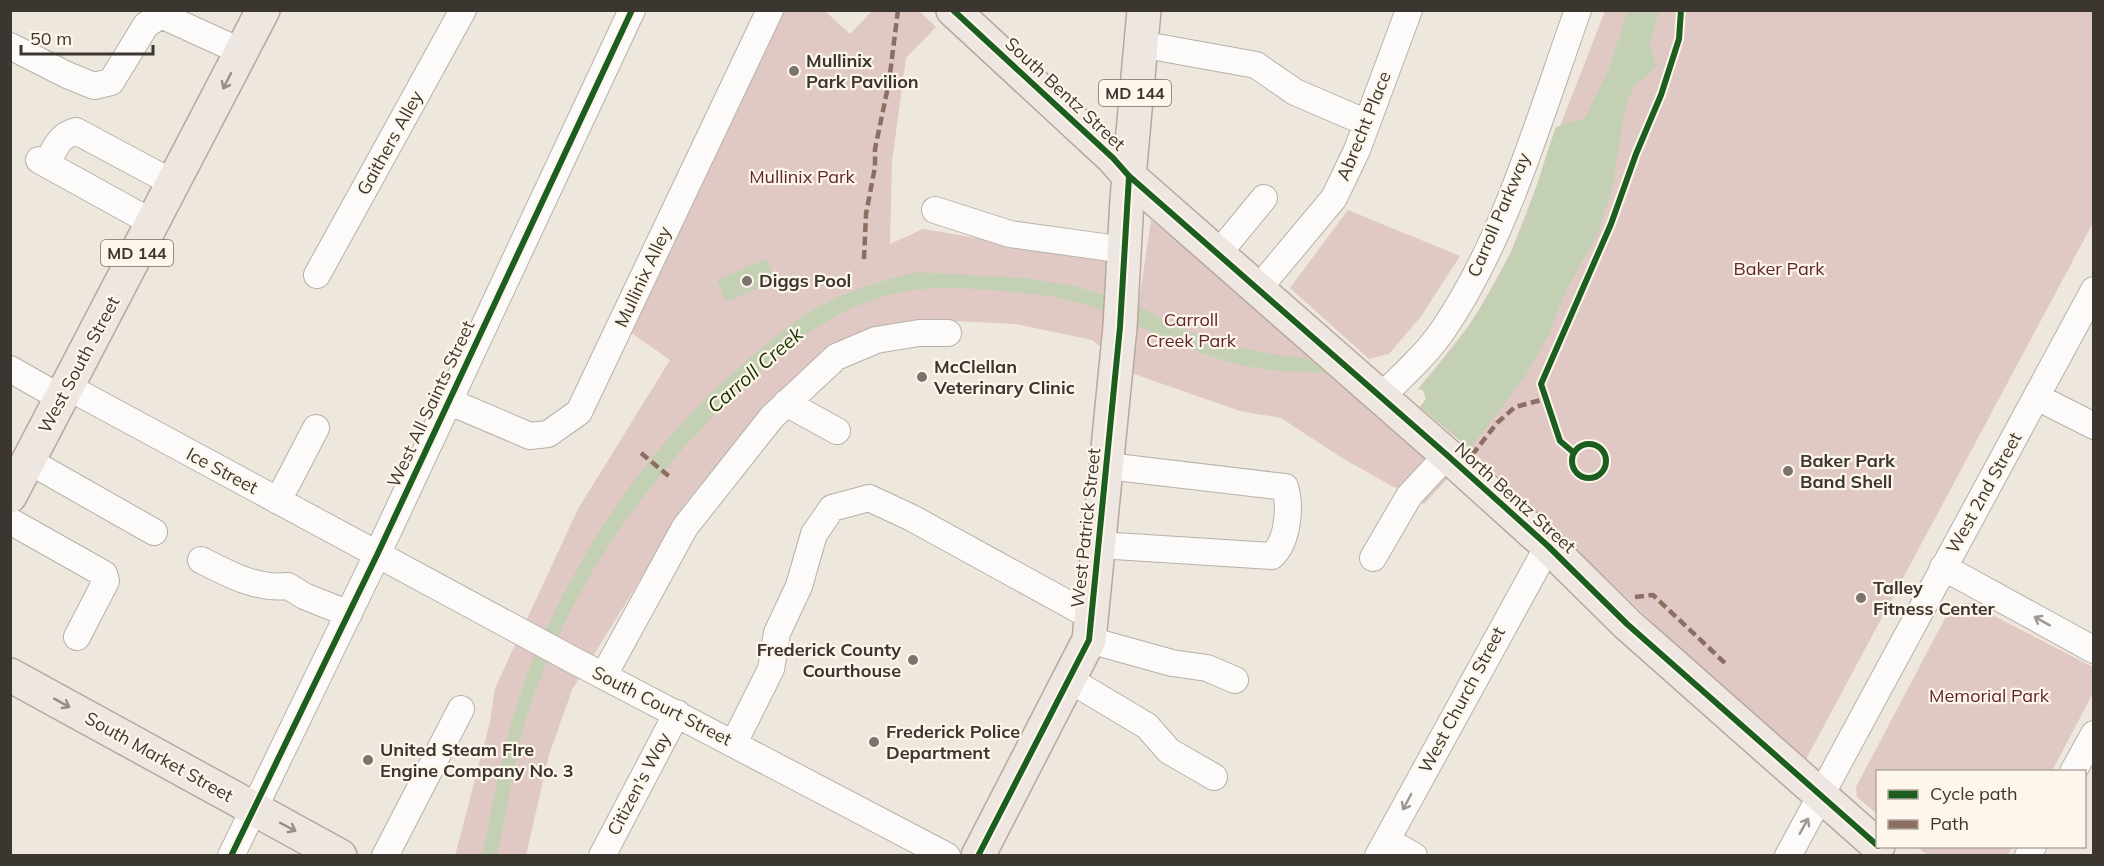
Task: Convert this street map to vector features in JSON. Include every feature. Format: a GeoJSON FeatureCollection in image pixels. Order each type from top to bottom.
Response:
{"type":"FeatureCollection","features":[{"type":"Feature","properties":{"kind":"main road","name":"West South Street"},"geometry":{"type":"LineString","coordinates":[[10,496],[263,10]]}},
{"type":"Feature","properties":{"kind":"main road","name":"South Bentz Street"},"geometry":{"type":"LineString","coordinates":[[953,10],[1113,158],[1129,176]]}},
{"type":"Feature","properties":{"kind":"main road","name":"West Patrick Street"},"geometry":{"type":"LineString","coordinates":[[978,855],[1070,680],[1090,629],[1120,327],[1129,176],[1144,10]]}},
{"type":"Feature","properties":{"kind":"main road","name":"North Bentz Street"},"geometry":{"type":"LineString","coordinates":[[1129,176],[1447,455],[1548,546],[1627,624],[1876,844]]}},
{"type":"Feature","properties":{"kind":"main road","name":"South Market Street"},"geometry":{"type":"LineString","coordinates":[[10,675],[340,855]]}},
{"type":"Feature","properties":{"kind":"street","name":"Gaithers Alley"},"geometry":{"type":"LineString","coordinates":[[317,275],[463,10]]}},
{"type":"Feature","properties":{"kind":"street","name":"West All Saints Street"},"geometry":{"type":"LineString","coordinates":[[231,855],[377,555],[632,10]]}},
{"type":"Feature","properties":{"kind":"street","name":"Mullinix Alley"},"geometry":{"type":"LineString","coordinates":[[448,401],[530,436],[549,434],[579,412],[770,10]]}},
{"type":"Feature","properties":{"kind":"street","name":"Abrecht Place"},"geometry":{"type":"LineString","coordinates":[[1257,289],[1334,198],[1367,123],[1408,10]]}},
{"type":"Feature","properties":{"kind":"street","name":"Carroll Parkway"},"geometry":{"type":"LineString","coordinates":[[1381,397],[1442,331],[1474,280],[1501,222],[1578,10]]}},
{"type":"Feature","properties":{"kind":"street"},"geometry":{"type":"LineString","coordinates":[[10,46],[94,86],[111,82],[146,25],[162,15],[242,52]]}},
{"type":"Feature","properties":{"kind":"street"},"geometry":{"type":"LineString","coordinates":[[1140,44],[1256,65],[1295,92],[1367,123]]}},
{"type":"Feature","properties":{"kind":"street"},"geometry":{"type":"LineString","coordinates":[[153,222],[43,162],[60,140],[68,133],[76,131],[173,183]]}},
{"type":"Feature","properties":{"kind":"street"},"geometry":{"type":"LineString","coordinates":[[1218,254],[1264,198]]}},
{"type":"Feature","properties":{"kind":"street"},"geometry":{"type":"LineString","coordinates":[[935,210],[1010,234],[1125,250]]}},
{"type":"Feature","properties":{"kind":"street","name":"West 2nd Street"},"geometry":{"type":"LineString","coordinates":[[1788,855],[1821,798],[1943,567],[2094,290]]}},
{"type":"Feature","properties":{"kind":"street"},"geometry":{"type":"LineString","coordinates":[[604,675],[685,527],[772,417],[786,403],[842,355],[876,340],[919,333],[948,333]]}},
{"type":"Feature","properties":{"kind":"street","name":"Ice Street"},"geometry":{"type":"LineString","coordinates":[[10,369],[64,393],[278,501],[377,555]]}},
{"type":"Feature","properties":{"kind":"street"},"geometry":{"type":"LineString","coordinates":[[2037,397],[2094,426]]}},
{"type":"Feature","properties":{"kind":"street"},"geometry":{"type":"LineString","coordinates":[[786,403],[837,431]]}},
{"type":"Feature","properties":{"kind":"street"},"geometry":{"type":"LineString","coordinates":[[278,501],[315,428]]}},
{"type":"Feature","properties":{"kind":"street"},"geometry":{"type":"LineString","coordinates":[[1373,558],[1409,496],[1447,455]]}},
{"type":"Feature","properties":{"kind":"street"},"geometry":{"type":"LineString","coordinates":[[29,461],[154,532]]}},
{"type":"Feature","properties":{"kind":"street"},"geometry":{"type":"LineString","coordinates":[[1099,545],[1272,556],[1283,539],[1289,500],[1285,487],[1107,466]]}},
{"type":"Feature","properties":{"kind":"street"},"geometry":{"type":"LineString","coordinates":[[734,742],[771,669],[777,633],[800,586],[814,534],[832,508],[869,498],[912,518],[1090,629],[1172,663],[1207,668],[1235,680]]}},
{"type":"Feature","properties":{"kind":"street"},"geometry":{"type":"LineString","coordinates":[[10,521],[104,574],[106,581],[77,637]]}},
{"type":"Feature","properties":{"kind":"street","name":"West Church Street"},"geometry":{"type":"LineString","coordinates":[[1382,848],[1548,546]]}},
{"type":"Feature","properties":{"kind":"street","name":"South Court Street"},"geometry":{"type":"LineString","coordinates":[[377,555],[947,855]]}},
{"type":"Feature","properties":{"kind":"street"},"geometry":{"type":"LineString","coordinates":[[201,560],[227,574],[271,589],[288,586],[303,596],[349,614]]}},
{"type":"Feature","properties":{"kind":"street"},"geometry":{"type":"LineString","coordinates":[[1943,567],[2094,650]]}},
{"type":"Feature","properties":{"kind":"street"},"geometry":{"type":"LineString","coordinates":[[1070,680],[1146,726],[1169,751],[1214,777]]}},
{"type":"Feature","properties":{"kind":"street"},"geometry":{"type":"LineString","coordinates":[[385,855],[461,709]]}},
{"type":"Feature","properties":{"kind":"street","name":"Citizen's Way"},"geometry":{"type":"LineString","coordinates":[[602,855],[639,802],[677,713]]}},
{"type":"Feature","properties":{"kind":"street"},"geometry":{"type":"LineString","coordinates":[[2074,770],[2094,734]]}},
{"type":"Feature","properties":{"kind":"street"},"geometry":{"type":"LineString","coordinates":[[1382,848],[1414,855]]}},
{"type":"Feature","properties":{"kind":"green space","name":"Carroll Creek Park"},"geometry":{"type":"Polygon","coordinates":[[[778,11],[825,11],[850,34],[872,11],[919,11],[936,27],[906,58],[892,162],[890,244],[923,229],[1112,261],[1111,298],[1139,302],[1151,220],[1338,376],[1450,476],[1424,504],[1342,458],[1281,418],[1240,411],[1134,374],[1092,340],[1016,324],[930,320],[798,378],[756,416],[668,535],[572,690],[549,755],[526,855],[455,856],[490,722],[495,688],[578,509],[670,360],[627,330],[778,11]]]}},
{"type":"Feature","properties":{"kind":"green space","name":"Baker Park"},"geometry":{"type":"Polygon","coordinates":[[[1605,11],[2093,11],[2093,223],[1803,765],[1470,449],[1420,407],[1426,399],[1423,390],[1418,389],[1473,321],[1510,254],[1605,11]]]}},
{"type":"Feature","properties":{"kind":"green space"},"geometry":{"type":"Polygon","coordinates":[[[1348,210],[1460,256],[1422,315],[1389,354],[1369,359],[1290,288],[1348,210]]]}},
{"type":"Feature","properties":{"kind":"green space","name":"Memorial Park"},"geometry":{"type":"Polygon","coordinates":[[[1969,603],[2091,666],[2093,693],[2053,770],[1876,770],[1876,813],[1857,797],[1856,787],[1952,605],[1969,603]]]}},
{"type":"Feature","properties":{"kind":"green space"},"geometry":{"type":"Polygon","coordinates":[[[1918,848],[2011,848],[2007,856],[1927,855],[1918,848]]]}},
{"type":"Feature","properties":{"kind":"water"},"geometry":{"type":"Polygon","coordinates":[[[1627,11],[1659,11],[1650,43],[1656,67],[1633,87],[1624,115],[1612,190],[1597,235],[1567,288],[1548,336],[1526,375],[1470,449],[1420,407],[1426,399],[1423,390],[1418,389],[1457,342],[1500,274],[1523,225],[1556,127],[1585,118],[1609,69],[1627,11]]]}},
{"type":"Feature","properties":{"kind":"water","name":"Diggs Pool"},"geometry":{"type":"Polygon","coordinates":[[[767,259],[776,281],[726,302],[717,280],[767,259]]]}},
{"type":"Feature","properties":{"kind":"water","name":"Carroll Creek"},"geometry":{"type":"Polygon","coordinates":[[[918,272],[1024,278],[1075,286],[1140,307],[1183,329],[1233,346],[1282,356],[1307,358],[1327,373],[1265,369],[1229,362],[1090,306],[1066,299],[1003,291],[946,288],[908,291],[867,302],[826,321],[772,361],[704,426],[672,461],[615,536],[567,619],[547,662],[524,725],[497,855],[482,856],[514,713],[530,667],[549,623],[595,538],[650,460],[715,390],[751,357],[807,313],[853,291],[918,272]]]}},
{"type":"Feature","properties":{"kind":"marked path"},"geometry":{"type":"LineString","coordinates":[[864,259],[866,214],[875,167],[875,149],[889,82],[898,10]]}},
{"type":"Feature","properties":{"kind":"marked path"},"geometry":{"type":"LineString","coordinates":[[1472,455],[1497,423],[1515,407],[1545,399]]}},
{"type":"Feature","properties":{"kind":"marked path"},"geometry":{"type":"LineString","coordinates":[[641,453],[671,478]]}},
{"type":"Feature","properties":{"kind":"marked path"},"geometry":{"type":"LineString","coordinates":[[1635,597],[1653,595],[1727,665]]}},
{"type":"Feature","properties":{"kind":"cycle path"},"geometry":{"type":"LineString","coordinates":[[231,856],[377,555],[632,10]]}},
{"type":"Feature","properties":{"kind":"cycle path"},"geometry":{"type":"LineString","coordinates":[[953,10],[1113,158],[1129,176],[1447,455],[1548,546],[1627,624],[1876,844]]}},
{"type":"Feature","properties":{"kind":"cycle path"},"geometry":{"type":"LineString","coordinates":[[1573,452],[1560,441],[1541,384],[1611,224],[1636,154],[1661,95],[1679,39],[1681,10]]}},
{"type":"Feature","properties":{"kind":"cycle path"},"geometry":{"type":"LineString","coordinates":[[978,856],[1089,640],[1120,327],[1129,176]]}},
{"type":"Feature","properties":{"kind":"cycle path"},"geometry":{"type":"LineString","coordinates":[[1589,444],[1601,449],[1606,461],[1601,473],[1589,478],[1577,473],[1572,461],[1577,449],[1589,444]]}},
{"type":"Feature","properties":{"kind":"place","name":"Mullinix Park Pavilion"},"geometry":{"type":"Point","coordinates":[794,71]}},
{"type":"Feature","properties":{"kind":"place","name":"Diggs Pool"},"geometry":{"type":"Point","coordinates":[747,281]}},
{"type":"Feature","properties":{"kind":"place","name":"McClellan Veterinary Clinic"},"geometry":{"type":"Point","coordinates":[922,377]}},
{"type":"Feature","properties":{"kind":"place","name":"Baker Park Band Shell"},"geometry":{"type":"Point","coordinates":[1788,471]}},
{"type":"Feature","properties":{"kind":"place","name":"Talley Fitness Center"},"geometry":{"type":"Point","coordinates":[1861,598]}},
{"type":"Feature","properties":{"kind":"place","name":"Frederick County Courthouse"},"geometry":{"type":"Point","coordinates":[913,660]}},
{"type":"Feature","properties":{"kind":"place","name":"Frederick Police Department"},"geometry":{"type":"Point","coordinates":[874,742]}},
{"type":"Feature","properties":{"kind":"place","name":"United Steam FIre Engine Company No. 3"},"geometry":{"type":"Point","coordinates":[368,760]}},
{"type":"Feature","properties":{"kind":"park label","name":"Mullinix Park"},"geometry":{"type":"Point","coordinates":[802,177]}}]}
